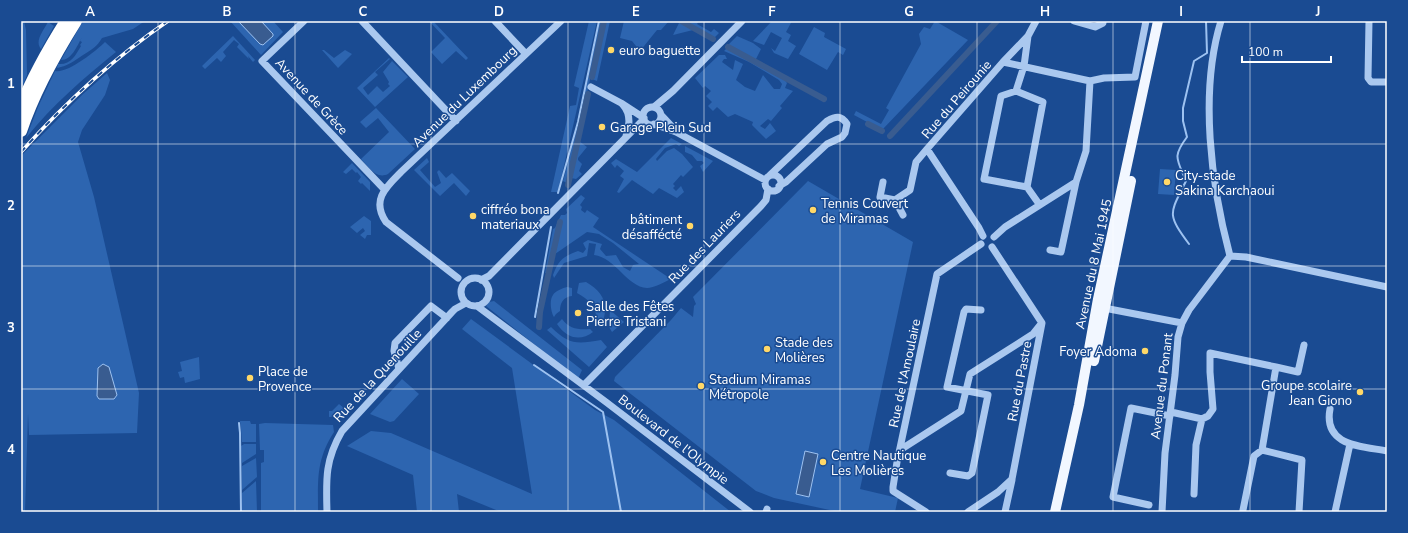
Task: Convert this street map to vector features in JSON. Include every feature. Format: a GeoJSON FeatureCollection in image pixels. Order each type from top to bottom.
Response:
{"type":"FeatureCollection","features":[{"type":"Feature","properties":{"kind":"highway"},"geometry":{"type":"LineString","coordinates":[[21,131],[52,52],[66,21]]}},
{"type":"Feature","properties":{"kind":"highway"},"geometry":{"type":"LineString","coordinates":[[21,106],[52,52],[76,21]]}},
{"type":"Feature","properties":{"kind":"main road","name":"Avenue du 8 Mai 1945"},"geometry":{"type":"LineString","coordinates":[[1055,512],[1078,405],[1098,299],[1158,21]]}},
{"type":"Feature","properties":{"kind":"main road","name":"Avenue du 8 Mai 1945"},"geometry":{"type":"LineString","coordinates":[[1062,512],[1164,21]]}},
{"type":"Feature","properties":{"kind":"street","name":"Avenue de Grèce"},"geometry":{"type":"LineString","coordinates":[[304,21],[262,61],[384,189]]}},
{"type":"Feature","properties":{"kind":"street"},"geometry":{"type":"LineString","coordinates":[[362,21],[456,121]]}},
{"type":"Feature","properties":{"kind":"street"},"geometry":{"type":"LineString","coordinates":[[495,21],[526,54]]}},
{"type":"Feature","properties":{"kind":"street","name":"Avenue du Luxembourg"},"geometry":{"type":"LineString","coordinates":[[384,189],[561,21]]}},
{"type":"Feature","properties":{"kind":"street"},"geometry":{"type":"LineString","coordinates":[[621,103],[646,110],[654,107],[742,21]]}},
{"type":"Feature","properties":{"kind":"street","name":"Rue du Peirounie"},"geometry":{"type":"LineString","coordinates":[[983,236],[980,228],[927,149],[1003,62],[1028,36],[1036,21]]}},
{"type":"Feature","properties":{"kind":"street"},"geometry":{"type":"LineString","coordinates":[[1074,21],[1095,27],[1103,24],[1104,21]]}},
{"type":"Feature","properties":{"kind":"street"},"geometry":{"type":"LineString","coordinates":[[1003,62],[1090,81],[1104,78],[1134,77],[1146,21]]}},
{"type":"Feature","properties":{"kind":"street"},"geometry":{"type":"LineString","coordinates":[[1221,21],[1218,30],[1212,70],[1210,138],[1216,193],[1230,256],[1246,257],[1387,286]]}},
{"type":"Feature","properties":{"kind":"street"},"geometry":{"type":"LineString","coordinates":[[1369,21],[1368,78],[1371,82],[1387,82]]}},
{"type":"Feature","properties":{"kind":"street"},"geometry":{"type":"LineString","coordinates":[[1016,91],[1024,66],[1028,36]]}},
{"type":"Feature","properties":{"kind":"street"},"geometry":{"type":"LineString","coordinates":[[1050,250],[1061,252],[1076,182],[1086,151],[1090,81]]}},
{"type":"Feature","properties":{"kind":"street"},"geometry":{"type":"LineString","coordinates":[[591,87],[621,103],[652,124],[676,132],[768,178],[775,175],[779,179],[779,186]]}},
{"type":"Feature","properties":{"kind":"street"},"geometry":{"type":"LineString","coordinates":[[635,129],[658,122],[665,103],[673,90]]}},
{"type":"Feature","properties":{"kind":"street"},"geometry":{"type":"LineString","coordinates":[[1026,186],[1043,102],[1016,91],[1001,96],[984,179],[1026,186],[1040,204]]}},
{"type":"Feature","properties":{"kind":"street"},"geometry":{"type":"LineString","coordinates":[[621,103],[626,109],[629,120],[629,128],[625,139]]}},
{"type":"Feature","properties":{"kind":"street"},"geometry":{"type":"LineString","coordinates":[[654,107],[658,109],[661,115],[676,132]]}},
{"type":"Feature","properties":{"kind":"street"},"geometry":{"type":"LineString","coordinates":[[384,189],[380,206],[386,222],[458,278],[481,280],[489,276],[635,129],[644,118],[646,110]]}},
{"type":"Feature","properties":{"kind":"street"},"geometry":{"type":"LineString","coordinates":[[839,117],[843,119],[847,124],[845,133],[842,137],[827,144],[786,182],[779,186],[776,190],[768,189],[765,185],[768,178],[827,121],[839,117]]}},
{"type":"Feature","properties":{"kind":"street"},"geometry":{"type":"LineString","coordinates":[[883,182],[880,197],[895,200],[910,190],[916,162],[927,149]]}},
{"type":"Feature","properties":{"kind":"street"},"geometry":{"type":"LineString","coordinates":[[992,247],[995,241],[994,237],[1005,227],[1076,182]]}},
{"type":"Feature","properties":{"kind":"street","name":"Rue des Lauriers"},"geometry":{"type":"LineString","coordinates":[[584,385],[761,206],[766,200],[768,189]]}},
{"type":"Feature","properties":{"kind":"street"},"geometry":{"type":"LineString","coordinates":[[895,200],[903,215]]}},
{"type":"Feature","properties":{"kind":"street"},"geometry":{"type":"LineString","coordinates":[[992,247],[987,248],[981,244],[981,239],[983,236],[988,234],[994,237]]}},
{"type":"Feature","properties":{"kind":"street","name":"Rue de l'Amoulaire"},"geometry":{"type":"LineString","coordinates":[[922,511],[893,490],[937,274],[981,244]]}},
{"type":"Feature","properties":{"kind":"street"},"geometry":{"type":"LineString","coordinates":[[900,450],[961,411],[970,374],[1032,334],[1042,323],[992,247]]}},
{"type":"Feature","properties":{"kind":"street","name":"Avenue du Ponant"},"geometry":{"type":"LineString","coordinates":[[1162,512],[1165,453],[1178,337],[1182,323],[1189,310],[1230,256]]}},
{"type":"Feature","properties":{"kind":"street"},"geometry":{"type":"LineString","coordinates":[[458,278],[461,293],[466,303],[470,305],[480,305],[488,295],[487,286],[489,276]]}},
{"type":"Feature","properties":{"kind":"street"},"geometry":{"type":"LineString","coordinates":[[461,293],[464,283],[471,279]]}},
{"type":"Feature","properties":{"kind":"street"},"geometry":{"type":"LineString","coordinates":[[481,280],[487,286]]}},
{"type":"Feature","properties":{"kind":"street","name":"Rue de la Quenouille"},"geometry":{"type":"LineString","coordinates":[[455,309],[461,293]]}},
{"type":"Feature","properties":{"kind":"street","name":"Rue de la Quenouille"},"geometry":{"type":"LineString","coordinates":[[326,512],[327,472],[334,444],[342,431],[455,309],[466,303]]}},
{"type":"Feature","properties":{"kind":"street","name":"Boulevard de l'Olympie"},"geometry":{"type":"LineString","coordinates":[[480,305],[485,312],[584,385],[750,512]]}},
{"type":"Feature","properties":{"kind":"street"},"geometry":{"type":"LineString","coordinates":[[399,369],[394,351],[395,343],[431,306],[447,318]]}},
{"type":"Feature","properties":{"kind":"street"},"geometry":{"type":"LineString","coordinates":[[950,472],[968,476],[972,472],[988,395],[947,387],[964,312],[966,309],[970,308],[981,310]]}},
{"type":"Feature","properties":{"kind":"street"},"geometry":{"type":"LineString","coordinates":[[1104,308],[1182,323]]}},
{"type":"Feature","properties":{"kind":"street","name":"Rue du Pastre"},"geometry":{"type":"LineString","coordinates":[[1005,512],[1042,323]]}},
{"type":"Feature","properties":{"kind":"street"},"geometry":{"type":"LineString","coordinates":[[1149,505],[1113,497],[1131,408],[1202,419],[1208,416],[1213,409],[1210,353],[1298,372],[1304,345]]}},
{"type":"Feature","properties":{"kind":"street"},"geometry":{"type":"LineString","coordinates":[[1243,510],[1254,456],[1262,450],[1276,367]]}},
{"type":"Feature","properties":{"kind":"street"},"geometry":{"type":"LineString","coordinates":[[1330,409],[1328,415],[1332,432],[1339,439],[1350,444],[1387,451]]}},
{"type":"Feature","properties":{"kind":"street"},"geometry":{"type":"LineString","coordinates":[[1194,494],[1196,445],[1202,419]]}},
{"type":"Feature","properties":{"kind":"street"},"geometry":{"type":"LineString","coordinates":[[1334,512],[1350,444]]}},
{"type":"Feature","properties":{"kind":"street"},"geometry":{"type":"LineString","coordinates":[[1262,450],[1302,460],[1299,512]]}},
{"type":"Feature","properties":{"kind":"street"},"geometry":{"type":"LineString","coordinates":[[968,512],[998,492],[1012,479]]}},
{"type":"Feature","properties":{"kind":"shaded area"},"geometry":{"type":"Polygon","coordinates":[[[21,21],[24,21],[26,30],[27,75],[21,89],[21,21]]]}},
{"type":"Feature","properties":{"kind":"shaded area"},"geometry":{"type":"Polygon","coordinates":[[[83,21],[145,21],[133,29],[102,38],[91,50],[71,63],[57,68],[58,64],[66,63],[72,59],[81,46],[80,45],[82,42],[80,41],[82,37],[71,55],[68,58],[61,60],[83,21]]]}},
{"type":"Feature","properties":{"kind":"shaded area"},"geometry":{"type":"Polygon","coordinates":[[[230,21],[273,21],[283,32],[261,55],[230,21]]]}},
{"type":"Feature","properties":{"kind":"shaded area"},"geometry":{"type":"Polygon","coordinates":[[[238,21],[261,21],[273,34],[273,36],[263,45],[260,44],[238,21]]]}},
{"type":"Feature","properties":{"kind":"shaded area"},"geometry":{"type":"Polygon","coordinates":[[[429,21],[433,21],[468,58],[466,60],[456,51],[442,64],[431,52],[445,38],[429,21]]]}},
{"type":"Feature","properties":{"kind":"shaded area"},"geometry":{"type":"Polygon","coordinates":[[[589,21],[597,21],[558,192],[551,192],[570,106],[576,105],[579,88],[574,86],[589,21]]]}},
{"type":"Feature","properties":{"kind":"shaded area"},"geometry":{"type":"Polygon","coordinates":[[[600,21],[603,21],[567,183],[563,181],[579,121],[600,21]]]}},
{"type":"Feature","properties":{"kind":"shaded area"},"geometry":{"type":"Polygon","coordinates":[[[606,21],[610,21],[597,81],[592,79],[606,21]]]}},
{"type":"Feature","properties":{"kind":"shaded area"},"geometry":{"type":"Polygon","coordinates":[[[624,21],[669,21],[661,30],[657,30],[640,51],[632,41],[620,38],[624,21]]]}},
{"type":"Feature","properties":{"kind":"shaded area"},"geometry":{"type":"Polygon","coordinates":[[[676,21],[679,21],[713,40],[712,41],[693,30],[673,35],[679,23],[676,21]]]}},
{"type":"Feature","properties":{"kind":"shaded area"},"geometry":{"type":"Polygon","coordinates":[[[682,21],[699,21],[697,24],[711,32],[714,29],[719,33],[714,38],[682,21]]]}},
{"type":"Feature","properties":{"kind":"shaded area"},"geometry":{"type":"Polygon","coordinates":[[[772,21],[792,21],[786,32],[791,35],[788,41],[796,46],[788,59],[774,53],[771,48],[775,51],[782,38],[771,32],[764,45],[753,41],[772,21]]]}},
{"type":"Feature","properties":{"kind":"shaded area"},"geometry":{"type":"Polygon","coordinates":[[[935,21],[968,40],[882,130],[854,115],[856,111],[881,124],[889,110],[886,108],[921,44],[919,34],[924,27],[930,29],[935,21]]]}},
{"type":"Feature","properties":{"kind":"shaded area"},"geometry":{"type":"Polygon","coordinates":[[[48,22],[54,26],[41,49],[39,46],[39,39],[48,22]]]}},
{"type":"Feature","properties":{"kind":"shaded area"},"geometry":{"type":"Polygon","coordinates":[[[814,27],[825,33],[824,37],[846,49],[843,55],[838,52],[827,70],[799,54],[814,27]]]}},
{"type":"Feature","properties":{"kind":"shaded area"},"geometry":{"type":"Polygon","coordinates":[[[233,36],[255,60],[253,62],[248,56],[249,59],[237,47],[239,44],[234,40],[223,52],[226,56],[221,62],[217,58],[205,69],[202,66],[233,36]]]}},
{"type":"Feature","properties":{"kind":"shaded area"},"geometry":{"type":"Polygon","coordinates":[[[737,36],[753,43],[761,49],[755,61],[728,45],[737,36]]]}},
{"type":"Feature","properties":{"kind":"shaded area"},"geometry":{"type":"Polygon","coordinates":[[[105,42],[116,52],[80,82],[58,103],[26,138],[38,107],[55,71],[60,71],[74,66],[105,42]]]}},
{"type":"Feature","properties":{"kind":"shaded area"},"geometry":{"type":"Polygon","coordinates":[[[727,48],[784,79],[787,83],[785,88],[793,91],[780,106],[782,108],[771,121],[768,119],[760,126],[765,129],[770,123],[776,131],[766,139],[752,125],[753,122],[735,114],[728,117],[717,107],[713,111],[708,106],[712,102],[706,96],[711,91],[705,86],[703,88],[695,78],[719,55],[725,55],[727,59],[724,59],[722,62],[733,70],[735,60],[743,64],[736,80],[745,87],[755,91],[763,75],[774,89],[780,89],[782,84],[779,80],[749,62],[724,51],[727,48]]]}},
{"type":"Feature","properties":{"kind":"shaded area"},"geometry":{"type":"Polygon","coordinates":[[[322,50],[334,58],[345,50],[352,54],[338,68],[322,50]]]}},
{"type":"Feature","properties":{"kind":"shaded area"},"geometry":{"type":"Polygon","coordinates":[[[389,58],[390,59],[375,72],[378,75],[363,88],[368,95],[377,86],[383,92],[390,86],[383,72],[392,61],[408,77],[375,107],[357,88],[389,58]]]}},
{"type":"Feature","properties":{"kind":"shaded area"},"geometry":{"type":"Polygon","coordinates":[[[107,73],[110,80],[105,95],[82,130],[78,142],[94,197],[139,393],[137,433],[29,435],[28,414],[25,512],[21,512],[21,156],[83,94],[107,73]]]}},
{"type":"Feature","properties":{"kind":"shaded area"},"geometry":{"type":"Polygon","coordinates":[[[376,108],[415,149],[388,174],[384,175],[376,174],[361,159],[389,132],[378,118],[366,128],[360,122],[376,108]]]}},
{"type":"Feature","properties":{"kind":"shaded area"},"geometry":{"type":"Polygon","coordinates":[[[671,138],[682,144],[679,146],[676,144],[665,148],[656,159],[657,161],[667,151],[674,148],[682,154],[693,167],[683,177],[681,175],[673,184],[675,186],[673,188],[676,191],[681,186],[684,192],[677,198],[659,188],[653,194],[632,180],[619,193],[617,192],[624,179],[620,176],[624,171],[617,165],[615,168],[611,163],[616,159],[637,172],[671,138]]]}},
{"type":"Feature","properties":{"kind":"shaded area"},"geometry":{"type":"Polygon","coordinates":[[[579,141],[587,147],[578,158],[582,164],[579,171],[582,174],[576,179],[571,178],[579,141]]]}},
{"type":"Feature","properties":{"kind":"shaded area"},"geometry":{"type":"Polygon","coordinates":[[[685,146],[713,161],[703,172],[700,166],[704,163],[702,161],[697,161],[692,155],[685,152],[685,146]]]}},
{"type":"Feature","properties":{"kind":"shaded area"},"geometry":{"type":"Polygon","coordinates":[[[427,158],[429,162],[420,170],[435,187],[441,183],[437,172],[439,170],[446,178],[452,173],[470,191],[466,196],[454,183],[440,196],[414,170],[427,158]]]}},
{"type":"Feature","properties":{"kind":"shaded area"},"geometry":{"type":"Polygon","coordinates":[[[352,163],[370,182],[370,191],[358,181],[361,177],[357,172],[356,173],[352,169],[346,174],[343,172],[352,163]]]}},
{"type":"Feature","properties":{"kind":"shaded area","name":"City-stade Sakina Karchaoui"},"geometry":{"type":"Polygon","coordinates":[[[1160,169],[1176,170],[1174,195],[1158,194],[1160,169]]]}},
{"type":"Feature","properties":{"kind":"shaded area","name":"Stade des Molières"},"geometry":{"type":"Polygon","coordinates":[[[808,181],[913,242],[860,489],[898,498],[895,512],[839,512],[774,498],[756,491],[614,381],[615,377],[681,308],[693,317],[694,306],[696,304],[693,297],[808,181]]]}},
{"type":"Feature","properties":{"kind":"shaded area"},"geometry":{"type":"Polygon","coordinates":[[[581,195],[585,198],[580,205],[582,207],[581,210],[585,213],[587,210],[599,218],[593,227],[671,279],[650,288],[633,283],[609,261],[594,255],[596,244],[589,243],[587,256],[564,263],[554,278],[553,275],[557,265],[562,259],[578,251],[583,253],[586,249],[583,243],[588,240],[602,244],[600,249],[606,256],[616,255],[623,267],[630,271],[633,265],[639,264],[599,234],[587,232],[555,254],[547,273],[545,273],[553,229],[555,228],[561,215],[565,215],[567,213],[566,209],[581,195]]]}},
{"type":"Feature","properties":{"kind":"shaded area"},"geometry":{"type":"Polygon","coordinates":[[[364,216],[371,221],[371,235],[367,235],[365,239],[360,235],[365,231],[363,228],[357,233],[350,227],[364,216]]]}},
{"type":"Feature","properties":{"kind":"shaded area"},"geometry":{"type":"Polygon","coordinates":[[[586,282],[596,289],[603,298],[605,315],[603,321],[597,319],[595,310],[591,303],[577,293],[579,283],[586,282]]]}},
{"type":"Feature","properties":{"kind":"shaded area"},"geometry":{"type":"Polygon","coordinates":[[[567,287],[572,288],[572,296],[563,301],[560,311],[554,317],[551,306],[552,297],[557,291],[567,287]]]}},
{"type":"Feature","properties":{"kind":"shaded area"},"geometry":{"type":"Polygon","coordinates":[[[494,301],[582,370],[578,379],[486,306],[489,302],[494,301]]]}},
{"type":"Feature","properties":{"kind":"shaded area"},"geometry":{"type":"Polygon","coordinates":[[[610,310],[624,322],[612,332],[609,327],[610,310]]]}},
{"type":"Feature","properties":{"kind":"shaded area"},"geometry":{"type":"Polygon","coordinates":[[[471,319],[595,410],[614,420],[731,512],[501,512],[457,494],[459,512],[417,512],[413,475],[347,446],[371,431],[391,433],[532,494],[512,368],[462,329],[471,319]]]}},
{"type":"Feature","properties":{"kind":"shaded area"},"geometry":{"type":"Polygon","coordinates":[[[562,319],[571,327],[578,329],[590,329],[593,332],[578,338],[569,335],[565,333],[557,324],[562,319]]]}},
{"type":"Feature","properties":{"kind":"shaded area"},"geometry":{"type":"Polygon","coordinates":[[[551,327],[568,340],[574,342],[586,342],[601,340],[607,347],[589,367],[547,330],[551,327]]]}},
{"type":"Feature","properties":{"kind":"shaded area"},"geometry":{"type":"Polygon","coordinates":[[[199,357],[200,379],[185,383],[184,377],[180,378],[178,372],[182,371],[180,362],[199,357]]]}},
{"type":"Feature","properties":{"kind":"shaded area"},"geometry":{"type":"Polygon","coordinates":[[[103,364],[109,367],[117,395],[114,399],[99,399],[97,396],[98,368],[103,364]]]}},
{"type":"Feature","properties":{"kind":"shaded area"},"geometry":{"type":"Polygon","coordinates":[[[402,379],[419,394],[394,421],[390,422],[370,414],[402,379]]]}},
{"type":"Feature","properties":{"kind":"shaded area"},"geometry":{"type":"Polygon","coordinates":[[[339,404],[345,409],[349,404],[354,407],[342,416],[329,417],[329,411],[332,411],[339,404]]]}},
{"type":"Feature","properties":{"kind":"shaded area"},"geometry":{"type":"Polygon","coordinates":[[[240,421],[250,421],[251,424],[256,424],[256,442],[242,442],[240,421]]]}},
{"type":"Feature","properties":{"kind":"shaded area"},"geometry":{"type":"Polygon","coordinates":[[[259,424],[333,425],[334,432],[324,452],[319,470],[318,512],[261,512],[261,463],[264,462],[264,450],[260,450],[259,424]]]}},
{"type":"Feature","properties":{"kind":"shaded area"},"geometry":{"type":"Polygon","coordinates":[[[244,444],[256,444],[256,454],[242,463],[241,446],[244,444]]]}},
{"type":"Feature","properties":{"kind":"shaded area"},"geometry":{"type":"Polygon","coordinates":[[[805,451],[818,454],[809,497],[796,494],[805,451]]]}},
{"type":"Feature","properties":{"kind":"shaded area"},"geometry":{"type":"Polygon","coordinates":[[[256,458],[257,477],[242,490],[242,466],[256,458]]]}},
{"type":"Feature","properties":{"kind":"shaded area"},"geometry":{"type":"Polygon","coordinates":[[[256,481],[257,512],[242,512],[242,493],[256,481]]]}},
{"type":"Feature","properties":{"kind":"waterway"},"geometry":{"type":"LineString","coordinates":[[558,193],[578,122],[599,21]]}},
{"type":"Feature","properties":{"kind":"waterway"},"geometry":{"type":"LineString","coordinates":[[592,77],[604,21]]}},
{"type":"Feature","properties":{"kind":"waterway"},"geometry":{"type":"LineString","coordinates":[[681,21],[713,39]]}},
{"type":"Feature","properties":{"kind":"waterway"},"geometry":{"type":"LineString","coordinates":[[890,136],[997,21]]}},
{"type":"Feature","properties":{"kind":"waterway"},"geometry":{"type":"LineString","coordinates":[[1189,244],[1177,226],[1173,213],[1176,200],[1186,181],[1178,163],[1179,149],[1187,137],[1183,121],[1183,108],[1194,61],[1207,53],[1206,21]]}},
{"type":"Feature","properties":{"kind":"waterway"},"geometry":{"type":"LineString","coordinates":[[728,47],[824,99]]}},
{"type":"Feature","properties":{"kind":"waterway"},"geometry":{"type":"LineString","coordinates":[[568,185],[588,94]]}},
{"type":"Feature","properties":{"kind":"waterway"},"geometry":{"type":"LineString","coordinates":[[868,124],[882,131]]}},
{"type":"Feature","properties":{"kind":"waterway"},"geometry":{"type":"LineString","coordinates":[[539,327],[540,312],[560,222]]}},
{"type":"Feature","properties":{"kind":"waterway"},"geometry":{"type":"LineString","coordinates":[[535,317],[551,227]]}},
{"type":"Feature","properties":{"kind":"waterway"},"geometry":{"type":"LineString","coordinates":[[534,365],[603,412],[621,512]]}},
{"type":"Feature","properties":{"kind":"waterway"},"geometry":{"type":"LineString","coordinates":[[239,423],[241,512]]}},
{"type":"Feature","properties":{"kind":"railway"},"geometry":{"type":"LineString","coordinates":[[21,152],[55,116],[91,82],[128,50],[168,21]]}},
{"type":"Feature","properties":{"kind":"place","name":"euro baguette"},"geometry":{"type":"Point","coordinates":[611,50]}},
{"type":"Feature","properties":{"kind":"place","name":"Garage Plein Sud"},"geometry":{"type":"Point","coordinates":[602,127]}},
{"type":"Feature","properties":{"kind":"place","name":"City-stade Sakina Karchaoui"},"geometry":{"type":"Point","coordinates":[1167,182]}},
{"type":"Feature","properties":{"kind":"place","name":"Tennis Couvert de Miramas"},"geometry":{"type":"Point","coordinates":[813,210]}},
{"type":"Feature","properties":{"kind":"place","name":"ciffréo bona materiaux"},"geometry":{"type":"Point","coordinates":[473,216]}},
{"type":"Feature","properties":{"kind":"place","name":"bâtiment désaffécté"},"geometry":{"type":"Point","coordinates":[690,226]}},
{"type":"Feature","properties":{"kind":"place","name":"Salle des Fêtes Pierre Tristani"},"geometry":{"type":"Point","coordinates":[578,313]}},
{"type":"Feature","properties":{"kind":"place","name":"Stade des Molières"},"geometry":{"type":"Point","coordinates":[767,349]}},
{"type":"Feature","properties":{"kind":"place","name":"Foyer Adoma"},"geometry":{"type":"Point","coordinates":[1145,351]}},
{"type":"Feature","properties":{"kind":"place","name":"Place de Provence"},"geometry":{"type":"Point","coordinates":[250,378]}},
{"type":"Feature","properties":{"kind":"place","name":"Stadium Miramas Métropole"},"geometry":{"type":"Point","coordinates":[701,386]}},
{"type":"Feature","properties":{"kind":"place","name":"Groupe scolaire Jean Giono"},"geometry":{"type":"Point","coordinates":[1360,392]}},
{"type":"Feature","properties":{"kind":"place","name":"Centre Nautique Les Molières"},"geometry":{"type":"Point","coordinates":[823,462]}}]}
